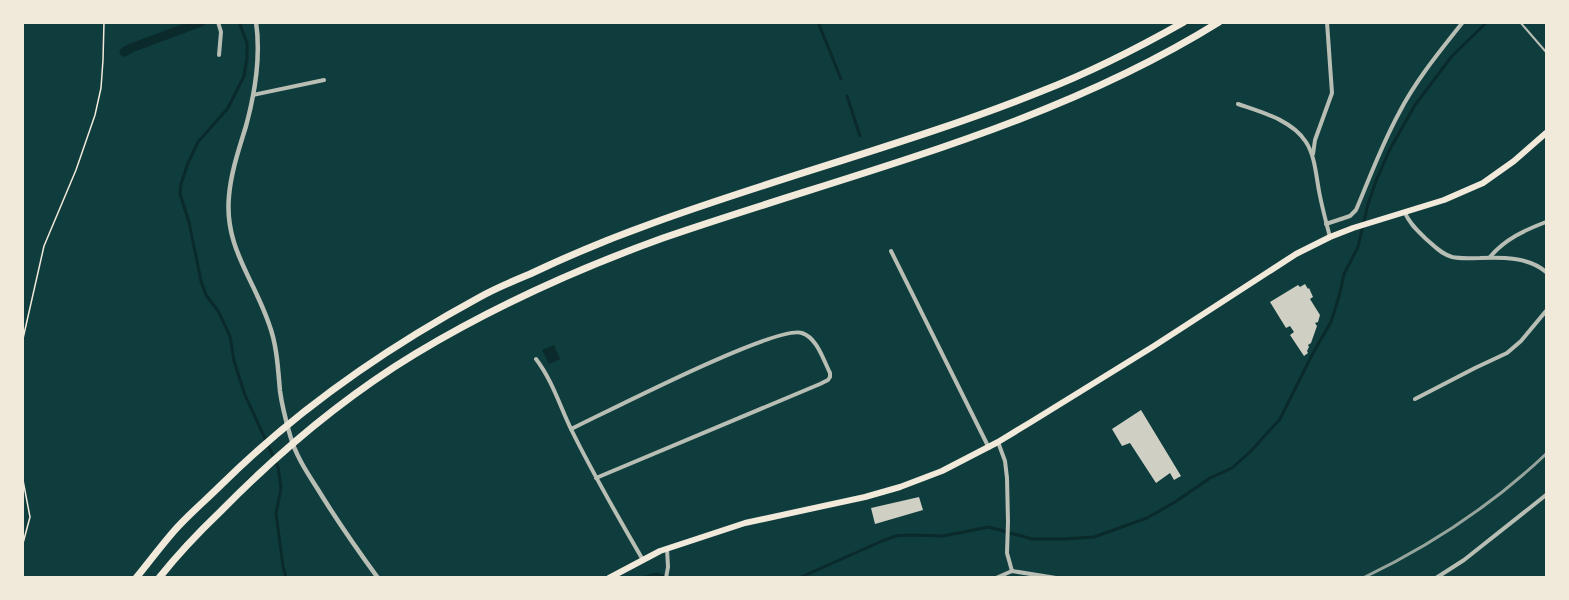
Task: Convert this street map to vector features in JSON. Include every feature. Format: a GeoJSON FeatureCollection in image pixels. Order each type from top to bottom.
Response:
{"type":"FeatureCollection","features":[{"type":"Feature","properties":{"kind":"highway"},"geometry":{"type":"LineString","coordinates":[[136,578],[176,529],[247,459],[299,415],[407,338],[483,295],[569,256],[651,224],[1007,105],[1093,69],[1184,22]]}},
{"type":"Feature","properties":{"kind":"highway"},"geometry":{"type":"LineString","coordinates":[[159,578],[180,552],[257,474],[309,430],[414,355],[505,304],[576,272],[660,240],[746,210],[875,170],[1052,107],[1133,71],[1219,22]]}},
{"type":"Feature","properties":{"kind":"main road"},"geometry":{"type":"LineString","coordinates":[[609,578],[667,549],[745,523],[854,500],[900,487],[942,471],[998,442],[1154,346],[1296,254],[1353,228],[1444,200],[1483,183],[1514,161],[1546,133]]}},
{"type":"Feature","properties":{"kind":"street"},"geometry":{"type":"LineString","coordinates":[[218,22],[221,32],[219,55]]}},
{"type":"Feature","properties":{"kind":"street"},"geometry":{"type":"LineString","coordinates":[[256,22],[258,54],[252,95],[231,185],[228,221],[230,231],[270,325],[281,395],[291,438],[303,466],[335,519],[378,578]]}},
{"type":"Feature","properties":{"kind":"street"},"geometry":{"type":"LineString","coordinates":[[1327,22],[1332,93],[1315,140],[1313,155],[1330,237]]}},
{"type":"Feature","properties":{"kind":"street"},"geometry":{"type":"LineString","coordinates":[[1326,224],[1350,216],[1356,210],[1399,112],[1433,60],[1463,22]]}},
{"type":"Feature","properties":{"kind":"street"},"geometry":{"type":"LineString","coordinates":[[252,95],[324,80]]}},
{"type":"Feature","properties":{"kind":"street"},"geometry":{"type":"LineString","coordinates":[[1238,104],[1276,118],[1291,127],[1305,141],[1313,155]]}},
{"type":"Feature","properties":{"kind":"street"},"geometry":{"type":"LineString","coordinates":[[1405,213],[1412,226],[1439,251],[1450,257],[1523,260],[1541,267],[1546,272]]}},
{"type":"Feature","properties":{"kind":"street"},"geometry":{"type":"LineString","coordinates":[[1490,258],[1510,239],[1546,222]]}},
{"type":"Feature","properties":{"kind":"street"},"geometry":{"type":"LineString","coordinates":[[891,251],[988,448]]}},
{"type":"Feature","properties":{"kind":"street"},"geometry":{"type":"LineString","coordinates":[[1415,399],[1507,353],[1546,311]]}},
{"type":"Feature","properties":{"kind":"street"},"geometry":{"type":"LineString","coordinates":[[571,429],[745,347],[791,332],[802,333],[814,341],[830,373],[828,380],[820,384],[596,478]]}},
{"type":"Feature","properties":{"kind":"street"},"geometry":{"type":"LineString","coordinates":[[536,359],[545,371],[596,478],[643,560]]}},
{"type":"Feature","properties":{"kind":"street"},"geometry":{"type":"LineString","coordinates":[[998,442],[1005,461],[1007,554],[1012,571]]}},
{"type":"Feature","properties":{"kind":"street"},"geometry":{"type":"LineString","coordinates":[[1436,578],[1464,560],[1546,495]]}},
{"type":"Feature","properties":{"kind":"street"},"geometry":{"type":"LineString","coordinates":[[666,578],[667,549]]}},
{"type":"Feature","properties":{"kind":"street"},"geometry":{"type":"LineString","coordinates":[[996,578],[1012,571],[1056,578]]}},
{"type":"Feature","properties":{"kind":"lane"},"geometry":{"type":"LineString","coordinates":[[1520,22],[1546,52]]}},
{"type":"Feature","properties":{"kind":"path"},"geometry":{"type":"LineString","coordinates":[[22,343],[44,246],[76,170],[95,115],[101,88],[104,22]]}},
{"type":"Feature","properties":{"kind":"path"},"geometry":{"type":"LineString","coordinates":[[22,475],[30,517],[22,547]]}},
{"type":"Feature","properties":{"kind":"water"},"geometry":{"type":"Polygon","coordinates":[[[554,345],[560,359],[549,364],[542,350],[554,345]]]}},
{"type":"Feature","properties":{"kind":"building"},"geometry":{"type":"Polygon","coordinates":[[[1305,284],[1313,297],[1310,299],[1320,315],[1318,322],[1315,323],[1317,326],[1311,343],[1308,345],[1308,353],[1304,356],[1290,335],[1294,332],[1290,326],[1286,328],[1270,302],[1298,285],[1300,287],[1305,284]]]}},
{"type":"Feature","properties":{"kind":"building"},"geometry":{"type":"Polygon","coordinates":[[[1141,410],[1181,476],[1174,480],[1170,473],[1156,483],[1130,443],[1122,446],[1112,429],[1141,410]]]}},
{"type":"Feature","properties":{"kind":"building"},"geometry":{"type":"Polygon","coordinates":[[[919,497],[923,510],[875,524],[871,508],[919,497]]]}},
{"type":"Feature","properties":{"kind":"waterway"},"geometry":{"type":"LineString","coordinates":[[124,52],[201,22]]}},
{"type":"Feature","properties":{"kind":"waterway"},"geometry":{"type":"LineString","coordinates":[[239,22],[247,43],[244,76],[228,108],[198,142],[188,163],[180,194],[206,295],[218,311],[230,336],[234,361],[245,395],[278,467],[281,488],[276,514],[286,578]]}},
{"type":"Feature","properties":{"kind":"waterway"},"geometry":{"type":"LineString","coordinates":[[818,22],[841,79]]}},
{"type":"Feature","properties":{"kind":"waterway"},"geometry":{"type":"LineString","coordinates":[[799,578],[896,536],[943,536],[989,527],[1032,539],[1094,537],[1147,518],[1210,478],[1232,468],[1280,419],[1331,322],[1344,274],[1358,247],[1376,181],[1389,151],[1415,105],[1452,56],[1487,22]]}},
{"type":"Feature","properties":{"kind":"waterway"},"geometry":{"type":"LineString","coordinates":[[847,96],[860,136]]}},
{"type":"Feature","properties":{"kind":"waterway"},"geometry":{"type":"LineString","coordinates":[[642,578],[656,574],[669,578]]}},
{"type":"Feature","properties":{"kind":"railway"},"geometry":{"type":"LineString","coordinates":[[1363,578],[1413,552],[1460,523],[1504,491],[1546,454]]}}]}
